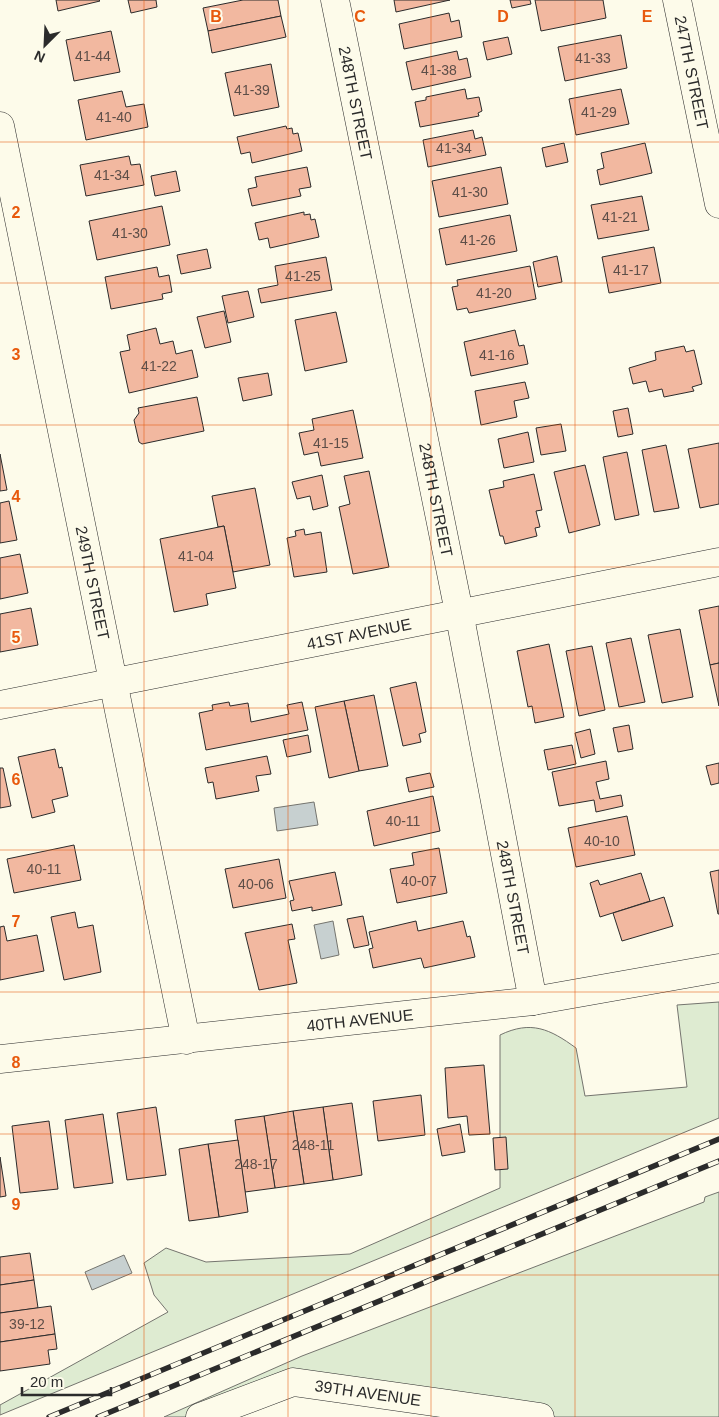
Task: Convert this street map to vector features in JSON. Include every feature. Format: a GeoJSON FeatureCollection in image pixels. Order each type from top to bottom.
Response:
{"type":"FeatureCollection","features":[{"type":"Feature","properties":{"kind":"street","name":"248TH STREET"},"geometry":{"type":"LineString","coordinates":[[335,0],[459,612],[533,1001]]}},
{"type":"Feature","properties":{"kind":"street","name":"247TH STREET"},"geometry":{"type":"LineString","coordinates":[[676,0],[719,204]]}},
{"type":"Feature","properties":{"kind":"street","name":"249TH STREET"},"geometry":{"type":"LineString","coordinates":[[0,126],[186,1040]]}},
{"type":"Feature","properties":{"kind":"street","name":"41ST AVENUE"},"geometry":{"type":"LineString","coordinates":[[0,705],[459,612],[719,562]]}},
{"type":"Feature","properties":{"kind":"street","name":"40TH AVENUE"},"geometry":{"type":"LineString","coordinates":[[0,1060],[533,1001],[719,968]]}},
{"type":"Feature","properties":{"kind":"street","name":"39TH AVENUE"},"geometry":{"type":"LineString","coordinates":[[200,1417],[293,1382],[540,1417]]}},
{"type":"Feature","properties":{"kind":"green space"},"geometry":{"type":"Polygon","coordinates":[[[719,1002],[719,1118],[0,1415],[0,1405],[168,1312],[154,1295],[144,1263],[166,1248],[206,1262],[350,1254],[500,1188],[500,1035],[521,1028],[540,1029],[558,1036],[576,1048],[585,1096],[687,1087],[677,1005],[719,1002]]]}},
{"type":"Feature","properties":{"kind":"green space"},"geometry":{"type":"Polygon","coordinates":[[[719,1192],[719,1417],[541,1417],[293,1382],[200,1417],[164,1417],[302,1356],[704,1202],[705,1197],[719,1192]]]}},
{"type":"Feature","properties":{"kind":"shaded area"},"geometry":{"type":"Polygon","coordinates":[[[314,802],[318,825],[277,831],[274,808],[314,802]]]}},
{"type":"Feature","properties":{"kind":"shaded area"},"geometry":{"type":"Polygon","coordinates":[[[333,921],[339,955],[321,959],[314,925],[333,921]]]}},
{"type":"Feature","properties":{"kind":"shaded area"},"geometry":{"type":"Polygon","coordinates":[[[124,1255],[132,1273],[92,1290],[85,1272],[124,1255]]]}},
{"type":"Feature","properties":{"kind":"building"},"geometry":{"type":"Polygon","coordinates":[[[56,0],[99,0],[100,1],[58,11],[56,0]]]}},
{"type":"Feature","properties":{"kind":"building"},"geometry":{"type":"Polygon","coordinates":[[[128,0],[156,0],[157,7],[131,13],[128,0]]]}},
{"type":"Feature","properties":{"kind":"building"},"geometry":{"type":"Polygon","coordinates":[[[243,0],[278,0],[281,16],[208,31],[203,8],[243,0]]]}},
{"type":"Feature","properties":{"kind":"building"},"geometry":{"type":"Polygon","coordinates":[[[394,0],[450,0],[396,12],[394,0]]]}},
{"type":"Feature","properties":{"kind":"building"},"geometry":{"type":"Polygon","coordinates":[[[510,0],[530,0],[531,4],[512,8],[510,0]]]}},
{"type":"Feature","properties":{"kind":"building"},"geometry":{"type":"Polygon","coordinates":[[[535,0],[603,0],[606,18],[541,31],[535,0]]]}},
{"type":"Feature","properties":{"kind":"building"},"geometry":{"type":"Polygon","coordinates":[[[449,13],[451,22],[459,20],[462,37],[404,49],[399,24],[449,13]]]}},
{"type":"Feature","properties":{"kind":"building"},"geometry":{"type":"Polygon","coordinates":[[[281,16],[286,37],[212,53],[208,31],[281,16]]]}},
{"type":"Feature","properties":{"kind":"building"},"geometry":{"type":"Polygon","coordinates":[[[111,31],[120,72],[74,81],[66,40],[111,31]]]}},
{"type":"Feature","properties":{"kind":"building"},"geometry":{"type":"Polygon","coordinates":[[[621,35],[627,68],[565,81],[558,47],[621,35]]]}},
{"type":"Feature","properties":{"kind":"building"},"geometry":{"type":"Polygon","coordinates":[[[508,37],[512,54],[487,60],[483,42],[508,37]]]}},
{"type":"Feature","properties":{"kind":"building"},"geometry":{"type":"Polygon","coordinates":[[[457,51],[459,60],[467,58],[471,77],[412,90],[406,62],[457,51]]]}},
{"type":"Feature","properties":{"kind":"building"},"geometry":{"type":"Polygon","coordinates":[[[271,64],[279,107],[234,116],[225,73],[271,64]]]}},
{"type":"Feature","properties":{"kind":"building"},"geometry":{"type":"Polygon","coordinates":[[[465,89],[467,99],[479,97],[482,111],[478,113],[479,116],[420,127],[415,102],[426,100],[426,97],[465,89]]]}},
{"type":"Feature","properties":{"kind":"building"},"geometry":{"type":"Polygon","coordinates":[[[621,89],[629,124],[576,135],[569,99],[621,89]]]}},
{"type":"Feature","properties":{"kind":"building"},"geometry":{"type":"Polygon","coordinates":[[[122,91],[126,107],[144,104],[148,127],[86,140],[78,100],[122,91]]]}},
{"type":"Feature","properties":{"kind":"building"},"geometry":{"type":"Polygon","coordinates":[[[286,126],[287,129],[292,128],[293,134],[298,133],[302,151],[252,163],[250,152],[241,154],[237,137],[286,126]]]}},
{"type":"Feature","properties":{"kind":"building"},"geometry":{"type":"Polygon","coordinates":[[[473,130],[475,139],[482,137],[486,155],[428,167],[423,140],[473,130]]]}},
{"type":"Feature","properties":{"kind":"building"},"geometry":{"type":"Polygon","coordinates":[[[564,143],[568,162],[546,167],[542,148],[564,143]]]}},
{"type":"Feature","properties":{"kind":"building"},"geometry":{"type":"Polygon","coordinates":[[[645,143],[652,173],[600,185],[597,170],[604,168],[601,153],[645,143]]]}},
{"type":"Feature","properties":{"kind":"building"},"geometry":{"type":"Polygon","coordinates":[[[129,156],[131,165],[140,164],[144,185],[86,196],[80,165],[129,156]]]}},
{"type":"Feature","properties":{"kind":"building"},"geometry":{"type":"Polygon","coordinates":[[[307,167],[311,187],[299,189],[301,196],[252,206],[248,189],[257,187],[255,177],[307,167]]]}},
{"type":"Feature","properties":{"kind":"building"},"geometry":{"type":"Polygon","coordinates":[[[501,167],[508,204],[439,217],[432,181],[501,167]]]}},
{"type":"Feature","properties":{"kind":"building"},"geometry":{"type":"Polygon","coordinates":[[[176,171],[180,191],[155,196],[151,176],[176,171]]]}},
{"type":"Feature","properties":{"kind":"building"},"geometry":{"type":"Polygon","coordinates":[[[642,196],[649,230],[598,239],[591,205],[642,196]]]}},
{"type":"Feature","properties":{"kind":"building"},"geometry":{"type":"Polygon","coordinates":[[[162,206],[170,245],[97,260],[89,221],[162,206]]]}},
{"type":"Feature","properties":{"kind":"building"},"geometry":{"type":"Polygon","coordinates":[[[304,212],[304,215],[310,214],[311,220],[315,219],[319,237],[270,248],[268,238],[259,240],[255,223],[304,212]]]}},
{"type":"Feature","properties":{"kind":"building"},"geometry":{"type":"Polygon","coordinates":[[[510,215],[517,251],[446,265],[439,229],[510,215]]]}},
{"type":"Feature","properties":{"kind":"building"},"geometry":{"type":"Polygon","coordinates":[[[654,247],[661,283],[609,293],[602,257],[654,247]]]}},
{"type":"Feature","properties":{"kind":"building"},"geometry":{"type":"Polygon","coordinates":[[[207,249],[211,268],[181,274],[177,255],[207,249]]]}},
{"type":"Feature","properties":{"kind":"building"},"geometry":{"type":"Polygon","coordinates":[[[557,256],[562,282],[538,287],[533,262],[557,256]]]}},
{"type":"Feature","properties":{"kind":"building"},"geometry":{"type":"Polygon","coordinates":[[[326,257],[332,290],[261,303],[258,289],[278,285],[275,266],[326,257]]]}},
{"type":"Feature","properties":{"kind":"building"},"geometry":{"type":"Polygon","coordinates":[[[530,266],[536,299],[469,313],[467,308],[457,310],[452,287],[458,286],[457,280],[530,266]]]}},
{"type":"Feature","properties":{"kind":"building"},"geometry":{"type":"Polygon","coordinates":[[[157,267],[159,277],[169,275],[172,292],[162,294],[163,299],[111,309],[105,277],[157,267]]]}},
{"type":"Feature","properties":{"kind":"building"},"geometry":{"type":"Polygon","coordinates":[[[248,291],[254,317],[228,323],[222,296],[248,291]]]}},
{"type":"Feature","properties":{"kind":"building"},"geometry":{"type":"Polygon","coordinates":[[[224,311],[231,342],[205,348],[197,317],[224,311]]]}},
{"type":"Feature","properties":{"kind":"building"},"geometry":{"type":"Polygon","coordinates":[[[336,312],[347,362],[305,371],[295,320],[336,312]]]}},
{"type":"Feature","properties":{"kind":"building"},"geometry":{"type":"Polygon","coordinates":[[[156,328],[160,344],[173,341],[176,354],[192,350],[198,377],[129,393],[120,352],[130,350],[127,335],[156,328]]]}},
{"type":"Feature","properties":{"kind":"building"},"geometry":{"type":"Polygon","coordinates":[[[515,330],[519,346],[524,345],[528,364],[471,376],[464,342],[515,330]]]}},
{"type":"Feature","properties":{"kind":"building"},"geometry":{"type":"Polygon","coordinates":[[[684,346],[686,352],[694,350],[702,384],[692,387],[694,391],[664,397],[662,389],[649,392],[646,381],[633,384],[629,368],[656,360],[655,352],[684,346]]]}},
{"type":"Feature","properties":{"kind":"building"},"geometry":{"type":"Polygon","coordinates":[[[268,373],[272,395],[243,401],[238,378],[268,373]]]}},
{"type":"Feature","properties":{"kind":"building"},"geometry":{"type":"Polygon","coordinates":[[[525,382],[529,398],[514,401],[517,417],[481,425],[475,391],[525,382]]]}},
{"type":"Feature","properties":{"kind":"building"},"geometry":{"type":"Polygon","coordinates":[[[197,397],[204,431],[142,444],[139,442],[134,420],[139,413],[138,408],[197,397]]]}},
{"type":"Feature","properties":{"kind":"building"},"geometry":{"type":"Polygon","coordinates":[[[628,408],[633,434],[618,437],[613,411],[628,408]]]}},
{"type":"Feature","properties":{"kind":"building"},"geometry":{"type":"Polygon","coordinates":[[[353,410],[363,458],[321,466],[318,452],[304,455],[299,433],[314,430],[312,419],[353,410]]]}},
{"type":"Feature","properties":{"kind":"building"},"geometry":{"type":"Polygon","coordinates":[[[561,424],[566,451],[541,455],[536,428],[561,424]]]}},
{"type":"Feature","properties":{"kind":"building"},"geometry":{"type":"Polygon","coordinates":[[[528,432],[534,462],[504,468],[498,439],[528,432]]]}},
{"type":"Feature","properties":{"kind":"building"},"geometry":{"type":"Polygon","coordinates":[[[719,443],[719,504],[700,508],[688,449],[719,443]]]}},
{"type":"Feature","properties":{"kind":"building"},"geometry":{"type":"Polygon","coordinates":[[[666,445],[679,508],[654,512],[642,450],[666,445]]]}},
{"type":"Feature","properties":{"kind":"building"},"geometry":{"type":"Polygon","coordinates":[[[627,452],[639,515],[615,520],[603,457],[627,452]]]}},
{"type":"Feature","properties":{"kind":"building"},"geometry":{"type":"Polygon","coordinates":[[[0,454],[7,490],[0,491],[0,454]]]}},
{"type":"Feature","properties":{"kind":"building"},"geometry":{"type":"Polygon","coordinates":[[[585,465],[600,525],[569,533],[554,472],[585,465]]]}},
{"type":"Feature","properties":{"kind":"building"},"geometry":{"type":"Polygon","coordinates":[[[369,471],[389,567],[353,574],[339,507],[350,504],[344,476],[369,471]]]}},
{"type":"Feature","properties":{"kind":"building"},"geometry":{"type":"Polygon","coordinates":[[[534,474],[542,510],[536,511],[540,527],[535,528],[537,536],[505,544],[503,536],[500,536],[489,490],[504,487],[503,481],[534,474]]]}},
{"type":"Feature","properties":{"kind":"building"},"geometry":{"type":"Polygon","coordinates":[[[322,475],[328,506],[313,510],[310,496],[297,499],[292,482],[322,475]]]}},
{"type":"Feature","properties":{"kind":"building"},"geometry":{"type":"Polygon","coordinates":[[[255,488],[270,565],[233,572],[224,526],[218,527],[212,496],[255,488]]]}},
{"type":"Feature","properties":{"kind":"building"},"geometry":{"type":"Polygon","coordinates":[[[9,501],[17,540],[0,543],[0,503],[9,501]]]}},
{"type":"Feature","properties":{"kind":"building"},"geometry":{"type":"Polygon","coordinates":[[[224,526],[236,588],[206,594],[208,605],[174,612],[160,539],[224,526]]]}},
{"type":"Feature","properties":{"kind":"building"},"geometry":{"type":"Polygon","coordinates":[[[304,529],[305,535],[321,532],[327,572],[294,577],[287,538],[296,536],[295,531],[304,529]]]}},
{"type":"Feature","properties":{"kind":"building"},"geometry":{"type":"Polygon","coordinates":[[[20,554],[28,593],[0,599],[0,558],[20,554]]]}},
{"type":"Feature","properties":{"kind":"building"},"geometry":{"type":"Polygon","coordinates":[[[719,606],[719,663],[710,665],[699,610],[719,606]]]}},
{"type":"Feature","properties":{"kind":"building"},"geometry":{"type":"Polygon","coordinates":[[[31,608],[38,645],[0,652],[0,614],[31,608]]]}},
{"type":"Feature","properties":{"kind":"building"},"geometry":{"type":"Polygon","coordinates":[[[680,629],[693,697],[662,703],[648,635],[680,629]]]}},
{"type":"Feature","properties":{"kind":"building"},"geometry":{"type":"Polygon","coordinates":[[[631,638],[645,702],[619,707],[606,643],[631,638]]]}},
{"type":"Feature","properties":{"kind":"building"},"geometry":{"type":"Polygon","coordinates":[[[549,644],[564,717],[535,723],[532,706],[528,707],[517,651],[549,644]]]}},
{"type":"Feature","properties":{"kind":"building"},"geometry":{"type":"Polygon","coordinates":[[[592,646],[605,710],[579,716],[566,651],[592,646]]]}},
{"type":"Feature","properties":{"kind":"building"},"geometry":{"type":"Polygon","coordinates":[[[719,663],[719,706],[710,665],[719,663]]]}},
{"type":"Feature","properties":{"kind":"building"},"geometry":{"type":"Polygon","coordinates":[[[416,682],[426,732],[419,734],[421,742],[403,746],[390,688],[416,682]]]}},
{"type":"Feature","properties":{"kind":"building"},"geometry":{"type":"Polygon","coordinates":[[[374,695],[388,766],[359,771],[344,701],[374,695]]]}},
{"type":"Feature","properties":{"kind":"building"},"geometry":{"type":"Polygon","coordinates":[[[344,701],[359,771],[329,778],[315,707],[344,701]]]}},
{"type":"Feature","properties":{"kind":"building"},"geometry":{"type":"Polygon","coordinates":[[[229,702],[230,706],[248,703],[251,722],[289,714],[287,705],[302,702],[308,730],[206,750],[199,713],[213,710],[212,705],[229,702]]]}},
{"type":"Feature","properties":{"kind":"building"},"geometry":{"type":"Polygon","coordinates":[[[629,725],[633,749],[618,752],[613,728],[629,725]]]}},
{"type":"Feature","properties":{"kind":"building"},"geometry":{"type":"Polygon","coordinates":[[[590,729],[595,754],[581,758],[575,733],[590,729]]]}},
{"type":"Feature","properties":{"kind":"building"},"geometry":{"type":"Polygon","coordinates":[[[308,735],[311,752],[287,757],[283,740],[308,735]]]}},
{"type":"Feature","properties":{"kind":"building"},"geometry":{"type":"Polygon","coordinates":[[[572,745],[576,764],[548,770],[544,750],[572,745]]]}},
{"type":"Feature","properties":{"kind":"building"},"geometry":{"type":"Polygon","coordinates":[[[55,749],[59,768],[62,767],[68,796],[52,800],[55,812],[32,818],[18,757],[55,749]]]}},
{"type":"Feature","properties":{"kind":"building"},"geometry":{"type":"Polygon","coordinates":[[[267,756],[271,774],[256,776],[259,791],[216,799],[213,782],[208,783],[205,768],[267,756]]]}},
{"type":"Feature","properties":{"kind":"building"},"geometry":{"type":"Polygon","coordinates":[[[606,761],[609,779],[596,782],[600,799],[621,795],[623,806],[596,812],[594,800],[559,806],[552,772],[606,761]]]}},
{"type":"Feature","properties":{"kind":"building"},"geometry":{"type":"Polygon","coordinates":[[[719,763],[719,783],[711,785],[706,766],[719,763]]]}},
{"type":"Feature","properties":{"kind":"building"},"geometry":{"type":"Polygon","coordinates":[[[0,768],[3,768],[11,806],[0,808],[0,768]]]}},
{"type":"Feature","properties":{"kind":"building"},"geometry":{"type":"Polygon","coordinates":[[[430,773],[434,787],[409,792],[406,778],[430,773]]]}},
{"type":"Feature","properties":{"kind":"building"},"geometry":{"type":"Polygon","coordinates":[[[433,796],[440,831],[374,846],[367,811],[433,796]]]}},
{"type":"Feature","properties":{"kind":"building"},"geometry":{"type":"Polygon","coordinates":[[[627,816],[635,855],[576,867],[568,828],[627,816]]]}},
{"type":"Feature","properties":{"kind":"building"},"geometry":{"type":"Polygon","coordinates":[[[74,845],[81,880],[14,893],[7,859],[74,845]]]}},
{"type":"Feature","properties":{"kind":"building"},"geometry":{"type":"Polygon","coordinates":[[[439,848],[447,893],[397,903],[390,869],[414,865],[412,853],[439,848]]]}},
{"type":"Feature","properties":{"kind":"building"},"geometry":{"type":"Polygon","coordinates":[[[279,859],[286,898],[233,908],[225,869],[279,859]]]}},
{"type":"Feature","properties":{"kind":"building"},"geometry":{"type":"Polygon","coordinates":[[[719,870],[719,914],[718,914],[710,872],[719,870]]]}},
{"type":"Feature","properties":{"kind":"building"},"geometry":{"type":"Polygon","coordinates":[[[335,872],[342,905],[312,911],[312,907],[292,911],[290,901],[294,900],[289,881],[335,872]]]}},
{"type":"Feature","properties":{"kind":"building"},"geometry":{"type":"Polygon","coordinates":[[[641,873],[650,901],[600,917],[590,883],[598,880],[600,885],[641,873]]]}},
{"type":"Feature","properties":{"kind":"building"},"geometry":{"type":"Polygon","coordinates":[[[664,897],[673,926],[622,941],[613,913],[664,897]]]}},
{"type":"Feature","properties":{"kind":"building"},"geometry":{"type":"Polygon","coordinates":[[[75,912],[78,928],[93,925],[101,972],[64,980],[51,917],[75,912]]]}},
{"type":"Feature","properties":{"kind":"building"},"geometry":{"type":"Polygon","coordinates":[[[363,916],[369,945],[354,948],[347,919],[363,916]]]}},
{"type":"Feature","properties":{"kind":"building"},"geometry":{"type":"Polygon","coordinates":[[[416,921],[418,931],[463,921],[467,937],[470,936],[475,957],[424,968],[421,958],[373,968],[369,949],[373,948],[369,932],[416,921]]]}},
{"type":"Feature","properties":{"kind":"building"},"geometry":{"type":"Polygon","coordinates":[[[292,924],[295,939],[288,940],[297,983],[259,990],[245,933],[292,924]]]}},
{"type":"Feature","properties":{"kind":"building"},"geometry":{"type":"Polygon","coordinates":[[[4,926],[7,941],[37,935],[44,971],[0,980],[0,927],[4,926]]]}},
{"type":"Feature","properties":{"kind":"building"},"geometry":{"type":"Polygon","coordinates":[[[484,1065],[490,1134],[469,1135],[467,1116],[448,1118],[445,1068],[484,1065]]]}},
{"type":"Feature","properties":{"kind":"building"},"geometry":{"type":"Polygon","coordinates":[[[421,1095],[425,1135],[378,1141],[373,1101],[421,1095]]]}},
{"type":"Feature","properties":{"kind":"building"},"geometry":{"type":"Polygon","coordinates":[[[352,1103],[362,1175],[333,1180],[323,1107],[352,1103]]]}},
{"type":"Feature","properties":{"kind":"building"},"geometry":{"type":"Polygon","coordinates":[[[156,1107],[166,1175],[127,1180],[117,1113],[156,1107]]]}},
{"type":"Feature","properties":{"kind":"building"},"geometry":{"type":"Polygon","coordinates":[[[323,1107],[333,1180],[304,1184],[293,1111],[323,1107]]]}},
{"type":"Feature","properties":{"kind":"building"},"geometry":{"type":"Polygon","coordinates":[[[293,1111],[304,1184],[275,1188],[264,1116],[293,1111]]]}},
{"type":"Feature","properties":{"kind":"building"},"geometry":{"type":"Polygon","coordinates":[[[103,1114],[113,1183],[74,1188],[65,1120],[103,1114]]]}},
{"type":"Feature","properties":{"kind":"building"},"geometry":{"type":"Polygon","coordinates":[[[264,1116],[275,1188],[245,1192],[235,1120],[264,1116]]]}},
{"type":"Feature","properties":{"kind":"building"},"geometry":{"type":"Polygon","coordinates":[[[49,1121],[58,1189],[20,1193],[12,1126],[49,1121]]]}},
{"type":"Feature","properties":{"kind":"building"},"geometry":{"type":"Polygon","coordinates":[[[460,1124],[465,1152],[442,1156],[437,1129],[460,1124]]]}},
{"type":"Feature","properties":{"kind":"building"},"geometry":{"type":"Polygon","coordinates":[[[506,1137],[508,1169],[495,1170],[493,1138],[506,1137]]]}},
{"type":"Feature","properties":{"kind":"building"},"geometry":{"type":"Polygon","coordinates":[[[238,1140],[248,1212],[219,1217],[208,1144],[238,1140]]]}},
{"type":"Feature","properties":{"kind":"building"},"geometry":{"type":"Polygon","coordinates":[[[208,1144],[219,1217],[189,1221],[179,1149],[208,1144]]]}},
{"type":"Feature","properties":{"kind":"building"},"geometry":{"type":"Polygon","coordinates":[[[0,1157],[6,1196],[0,1197],[0,1157]]]}},
{"type":"Feature","properties":{"kind":"building"},"geometry":{"type":"Polygon","coordinates":[[[30,1253],[34,1280],[0,1285],[0,1257],[30,1253]]]}},
{"type":"Feature","properties":{"kind":"building"},"geometry":{"type":"Polygon","coordinates":[[[34,1280],[38,1308],[0,1313],[0,1285],[34,1280]]]}},
{"type":"Feature","properties":{"kind":"building"},"geometry":{"type":"Polygon","coordinates":[[[51,1306],[55,1334],[0,1342],[0,1313],[51,1306]]]}},
{"type":"Feature","properties":{"kind":"building"},"geometry":{"type":"Polygon","coordinates":[[[55,1334],[57,1349],[48,1350],[50,1364],[0,1371],[0,1342],[55,1334]]]}},
{"type":"Feature","properties":{"kind":"railway"},"geometry":{"type":"LineString","coordinates":[[49,1417],[719,1139]]}},
{"type":"Feature","properties":{"kind":"railway"},"geometry":{"type":"LineString","coordinates":[[98,1417],[719,1161]]}}]}
